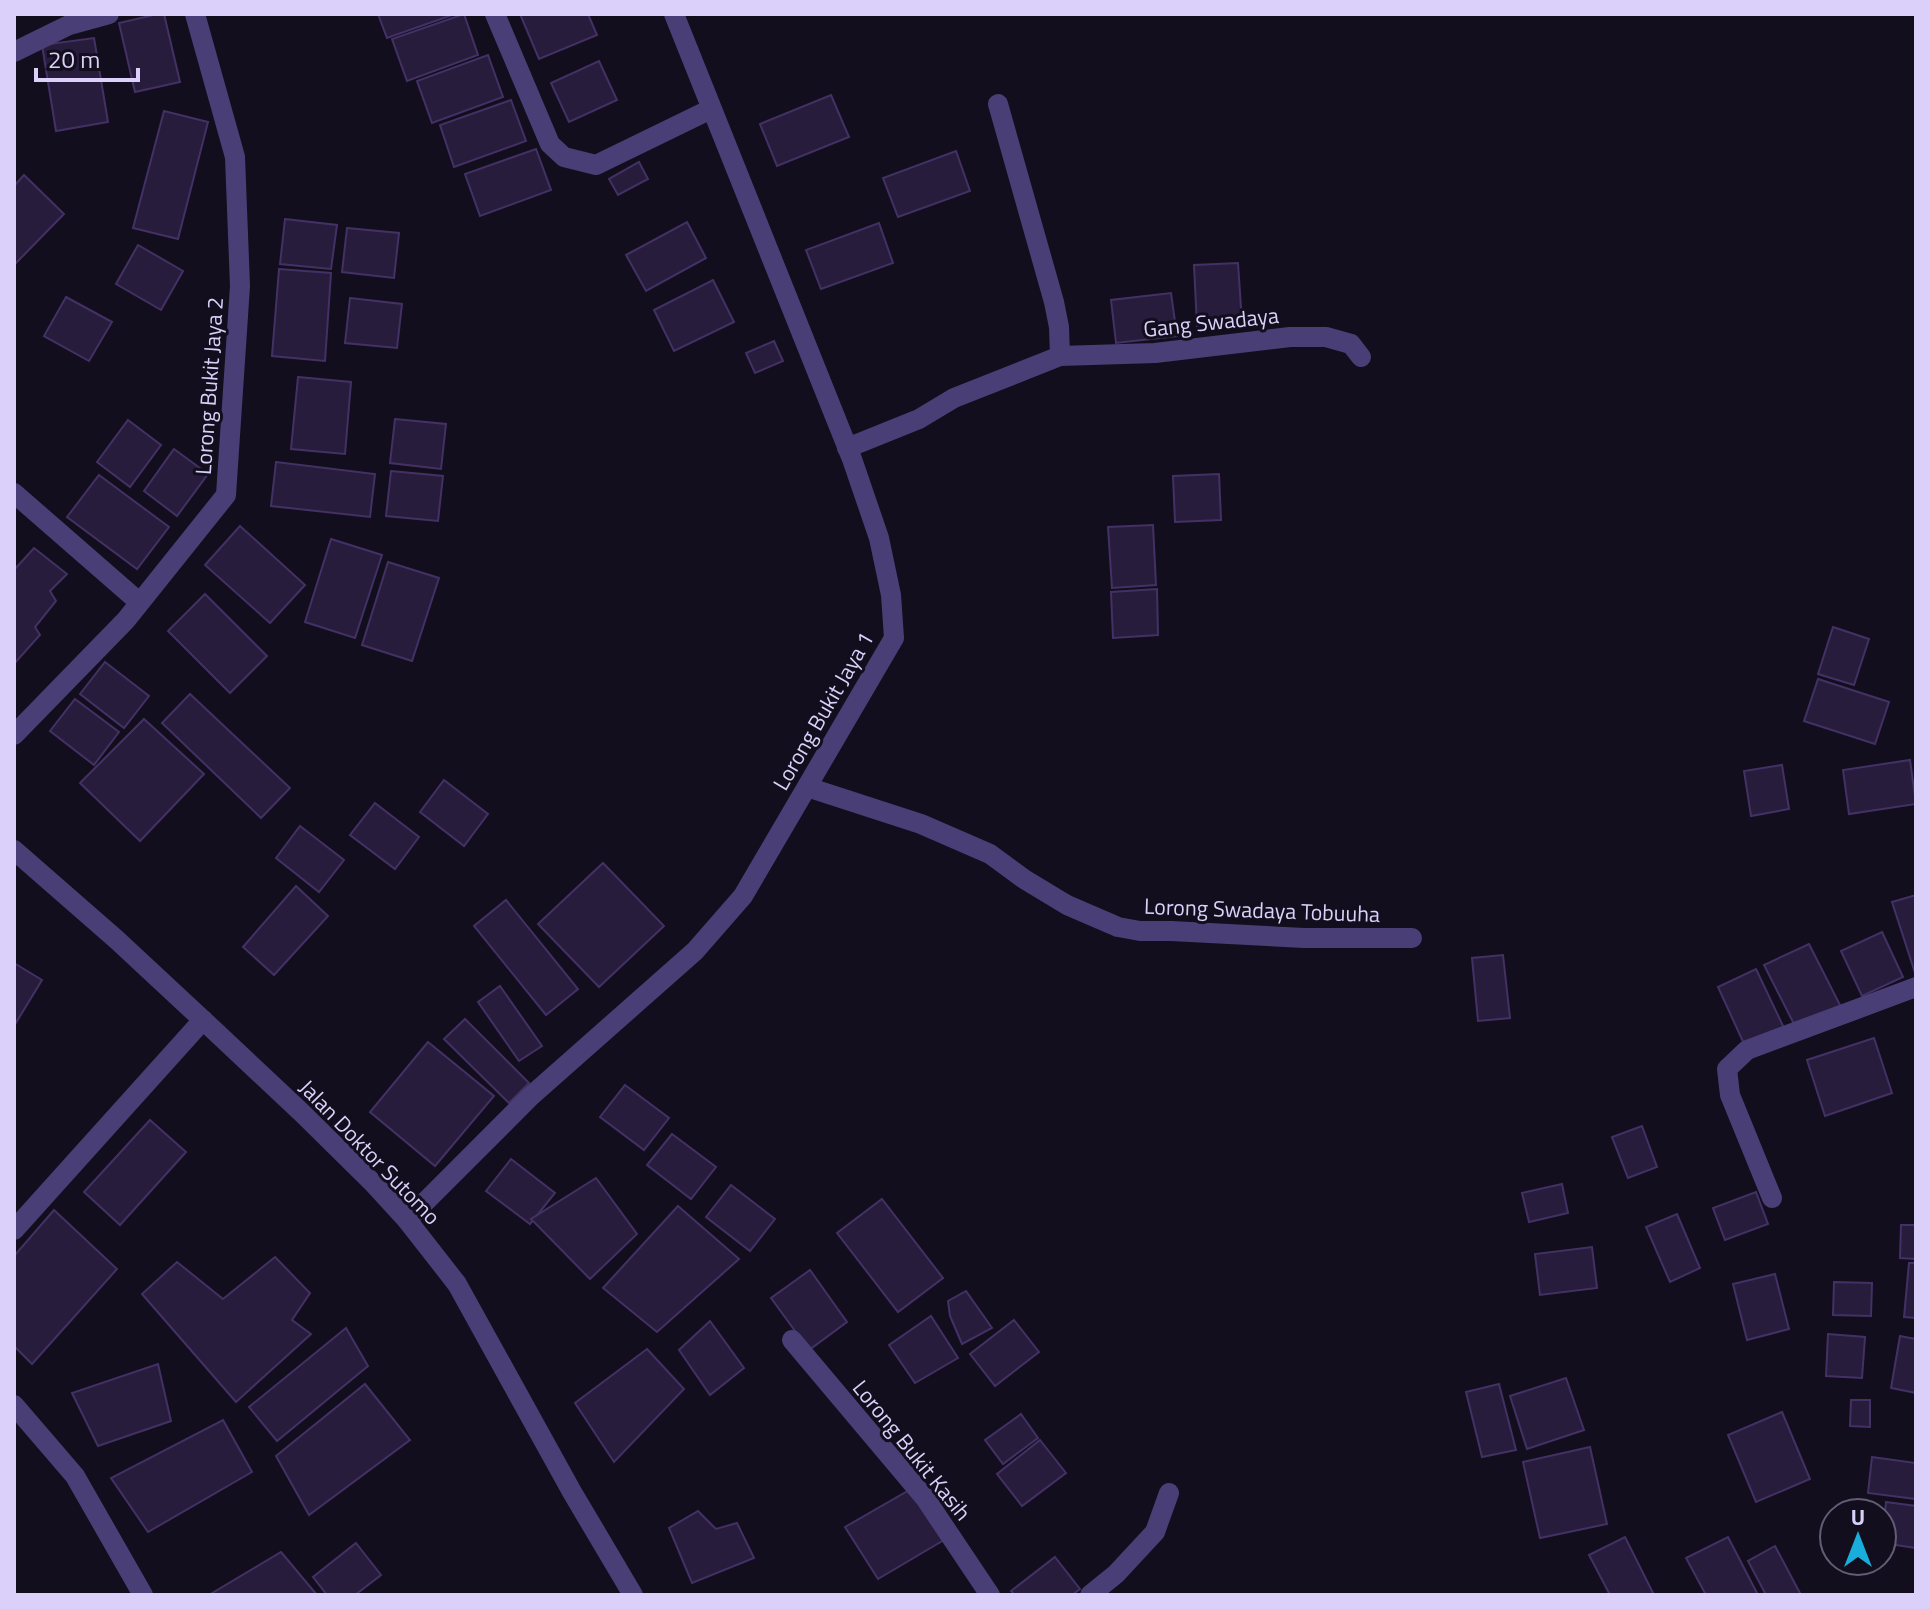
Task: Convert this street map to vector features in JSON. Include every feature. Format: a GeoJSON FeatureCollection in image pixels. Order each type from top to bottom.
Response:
{"type":"FeatureCollection","features":[{"type":"Feature","properties":{"kind":"street"},"geometry":{"type":"LineString","coordinates":[[14,52],[69,25],[109,14]]}},
{"type":"Feature","properties":{"kind":"street","name":"Lorong Bukit Jaya 2"},"geometry":{"type":"LineString","coordinates":[[14,735],[126,620],[226,495],[240,286],[235,157],[195,14]]}},
{"type":"Feature","properties":{"kind":"street"},"geometry":{"type":"LineString","coordinates":[[495,14],[550,144],[564,157],[596,165],[711,109]]}},
{"type":"Feature","properties":{"kind":"street","name":"Lorong Bukit Jaya 1"},"geometry":{"type":"LineString","coordinates":[[407,1220],[531,1096],[695,951],[743,896],[894,638],[891,595],[879,538],[847,448],[674,14]]}},
{"type":"Feature","properties":{"kind":"street"},"geometry":{"type":"LineString","coordinates":[[998,104],[1054,302],[1060,356]]}},
{"type":"Feature","properties":{"kind":"street","name":"Gang Swadaya"},"geometry":{"type":"LineString","coordinates":[[847,448],[919,419],[954,398],[1060,356],[1155,353],[1290,337],[1326,337],[1351,344],[1361,357]]}},
{"type":"Feature","properties":{"kind":"street"},"geometry":{"type":"LineString","coordinates":[[14,493],[139,602]]}},
{"type":"Feature","properties":{"kind":"street","name":"Lorong Swadaya Tobuuha"},"geometry":{"type":"LineString","coordinates":[[807,787],[921,824],[990,854],[1067,905],[1118,927],[1140,931],[1304,938],[1412,938]]}},
{"type":"Feature","properties":{"kind":"street","name":"Jalan Doktor Sutomo"},"geometry":{"type":"LineString","coordinates":[[14,850],[203,1020],[332,1142],[407,1220],[457,1284],[633,1595]]}},
{"type":"Feature","properties":{"kind":"street"},"geometry":{"type":"LineString","coordinates":[[1772,1198],[1730,1095],[1727,1069],[1747,1050],[1916,987]]}},
{"type":"Feature","properties":{"kind":"street"},"geometry":{"type":"LineString","coordinates":[[14,1230],[203,1020]]}},
{"type":"Feature","properties":{"kind":"street","name":"Lorong Bukit Kasih"},"geometry":{"type":"LineString","coordinates":[[792,1340],[925,1498],[990,1595]]}},
{"type":"Feature","properties":{"kind":"street"},"geometry":{"type":"LineString","coordinates":[[14,1405],[75,1476],[143,1595]]}},
{"type":"Feature","properties":{"kind":"street"},"geometry":{"type":"LineString","coordinates":[[1090,1595],[1116,1574],[1155,1532],[1169,1493]]}},
{"type":"Feature","properties":{"kind":"building"},"geometry":{"type":"Polygon","coordinates":[[[164,14],[180,82],[135,92],[119,23],[164,14]]]}},
{"type":"Feature","properties":{"kind":"building"},"geometry":{"type":"Polygon","coordinates":[[[378,14],[455,14],[387,38],[378,14]]]}},
{"type":"Feature","properties":{"kind":"building"},"geometry":{"type":"Polygon","coordinates":[[[464,14],[478,55],[407,81],[392,39],[464,14]]]}},
{"type":"Feature","properties":{"kind":"building"},"geometry":{"type":"Polygon","coordinates":[[[520,14],[588,14],[597,35],[539,59],[520,14]]]}},
{"type":"Feature","properties":{"kind":"building"},"geometry":{"type":"Polygon","coordinates":[[[94,38],[108,122],[56,131],[42,45],[94,38]]]}},
{"type":"Feature","properties":{"kind":"building"},"geometry":{"type":"Polygon","coordinates":[[[488,55],[503,97],[432,123],[417,81],[488,55]]]}},
{"type":"Feature","properties":{"kind":"building"},"geometry":{"type":"Polygon","coordinates":[[[599,61],[617,100],[569,122],[551,83],[599,61]]]}},
{"type":"Feature","properties":{"kind":"building"},"geometry":{"type":"Polygon","coordinates":[[[831,95],[849,137],[777,166],[760,124],[831,95]]]}},
{"type":"Feature","properties":{"kind":"building"},"geometry":{"type":"Polygon","coordinates":[[[511,100],[526,141],[454,167],[440,125],[511,100]]]}},
{"type":"Feature","properties":{"kind":"building"},"geometry":{"type":"Polygon","coordinates":[[[164,111],[208,122],[178,239],[133,228],[164,111]]]}},
{"type":"Feature","properties":{"kind":"building"},"geometry":{"type":"Polygon","coordinates":[[[536,149],[551,190],[480,216],[465,174],[536,149]]]}},
{"type":"Feature","properties":{"kind":"building"},"geometry":{"type":"Polygon","coordinates":[[[956,151],[970,191],[898,217],[883,178],[956,151]]]}},
{"type":"Feature","properties":{"kind":"building"},"geometry":{"type":"Polygon","coordinates":[[[639,162],[648,179],[618,195],[609,179],[639,162]]]}},
{"type":"Feature","properties":{"kind":"building"},"geometry":{"type":"Polygon","coordinates":[[[24,175],[64,214],[14,265],[14,186],[24,175]]]}},
{"type":"Feature","properties":{"kind":"building"},"geometry":{"type":"Polygon","coordinates":[[[285,219],[337,225],[331,269],[280,264],[285,219]]]}},
{"type":"Feature","properties":{"kind":"building"},"geometry":{"type":"Polygon","coordinates":[[[687,222],[706,258],[646,291],[626,255],[687,222]]]}},
{"type":"Feature","properties":{"kind":"building"},"geometry":{"type":"Polygon","coordinates":[[[879,223],[893,263],[821,289],[806,250],[879,223]]]}},
{"type":"Feature","properties":{"kind":"building"},"geometry":{"type":"Polygon","coordinates":[[[347,228],[399,233],[394,278],[342,272],[347,228]]]}},
{"type":"Feature","properties":{"kind":"building"},"geometry":{"type":"Polygon","coordinates":[[[138,245],[183,271],[161,310],[116,284],[138,245]]]}},
{"type":"Feature","properties":{"kind":"building"},"geometry":{"type":"Polygon","coordinates":[[[1238,263],[1242,323],[1197,326],[1194,265],[1238,263]]]}},
{"type":"Feature","properties":{"kind":"building"},"geometry":{"type":"Polygon","coordinates":[[[279,269],[331,273],[325,361],[272,356],[279,269]]]}},
{"type":"Feature","properties":{"kind":"building"},"geometry":{"type":"Polygon","coordinates":[[[713,280],[734,322],[674,351],[654,310],[713,280]]]}},
{"type":"Feature","properties":{"kind":"building"},"geometry":{"type":"Polygon","coordinates":[[[1171,293],[1177,336],[1116,343],[1111,300],[1171,293]]]}},
{"type":"Feature","properties":{"kind":"building"},"geometry":{"type":"Polygon","coordinates":[[[66,297],[112,322],[89,361],[44,336],[66,297]]]}},
{"type":"Feature","properties":{"kind":"building"},"geometry":{"type":"Polygon","coordinates":[[[350,298],[402,304],[397,348],[345,343],[350,298]]]}},
{"type":"Feature","properties":{"kind":"building"},"geometry":{"type":"Polygon","coordinates":[[[774,341],[783,361],[755,373],[746,353],[774,341]]]}},
{"type":"Feature","properties":{"kind":"building"},"geometry":{"type":"Polygon","coordinates":[[[298,377],[351,382],[345,454],[291,449],[298,377]]]}},
{"type":"Feature","properties":{"kind":"building"},"geometry":{"type":"Polygon","coordinates":[[[395,419],[446,424],[441,469],[390,463],[395,419]]]}},
{"type":"Feature","properties":{"kind":"building"},"geometry":{"type":"Polygon","coordinates":[[[128,420],[161,445],[130,487],[97,462],[128,420]]]}},
{"type":"Feature","properties":{"kind":"building"},"geometry":{"type":"Polygon","coordinates":[[[174,449],[208,474],[177,516],[144,491],[174,449]]]}},
{"type":"Feature","properties":{"kind":"building"},"geometry":{"type":"Polygon","coordinates":[[[276,462],[375,474],[370,517],[271,506],[276,462]]]}},
{"type":"Feature","properties":{"kind":"building"},"geometry":{"type":"Polygon","coordinates":[[[391,471],[443,476],[438,521],[386,516],[391,471]]]}},
{"type":"Feature","properties":{"kind":"building"},"geometry":{"type":"Polygon","coordinates":[[[1219,474],[1221,520],[1175,522],[1173,476],[1219,474]]]}},
{"type":"Feature","properties":{"kind":"building"},"geometry":{"type":"Polygon","coordinates":[[[99,475],[169,527],[137,569],[67,517],[99,475]]]}},
{"type":"Feature","properties":{"kind":"building"},"geometry":{"type":"Polygon","coordinates":[[[1153,525],[1156,585],[1112,588],[1108,527],[1153,525]]]}},
{"type":"Feature","properties":{"kind":"building"},"geometry":{"type":"Polygon","coordinates":[[[240,526],[305,585],[270,623],[205,565],[240,526]]]}},
{"type":"Feature","properties":{"kind":"building"},"geometry":{"type":"Polygon","coordinates":[[[331,539],[382,555],[355,638],[305,622],[331,539]]]}},
{"type":"Feature","properties":{"kind":"building"},"geometry":{"type":"Polygon","coordinates":[[[34,548],[67,574],[50,591],[56,601],[35,627],[40,635],[14,664],[14,570],[34,548]]]}},
{"type":"Feature","properties":{"kind":"building"},"geometry":{"type":"Polygon","coordinates":[[[388,562],[439,578],[412,661],[362,645],[388,562]]]}},
{"type":"Feature","properties":{"kind":"building"},"geometry":{"type":"Polygon","coordinates":[[[1157,589],[1158,635],[1113,638],[1111,592],[1157,589]]]}},
{"type":"Feature","properties":{"kind":"building"},"geometry":{"type":"Polygon","coordinates":[[[205,594],[267,656],[230,693],[168,631],[205,594]]]}},
{"type":"Feature","properties":{"kind":"building"},"geometry":{"type":"Polygon","coordinates":[[[1833,627],[1869,639],[1854,685],[1818,674],[1833,627]]]}},
{"type":"Feature","properties":{"kind":"building"},"geometry":{"type":"Polygon","coordinates":[[[105,662],[149,696],[124,728],[80,694],[105,662]]]}},
{"type":"Feature","properties":{"kind":"building"},"geometry":{"type":"Polygon","coordinates":[[[1818,679],[1889,702],[1875,744],[1804,721],[1818,679]]]}},
{"type":"Feature","properties":{"kind":"building"},"geometry":{"type":"Polygon","coordinates":[[[190,694],[290,788],[261,818],[162,723],[190,694]]]}},
{"type":"Feature","properties":{"kind":"building"},"geometry":{"type":"Polygon","coordinates":[[[75,699],[119,732],[94,765],[50,731],[75,699]]]}},
{"type":"Feature","properties":{"kind":"building"},"geometry":{"type":"Polygon","coordinates":[[[144,719],[204,774],[140,841],[80,783],[144,719]]]}},
{"type":"Feature","properties":{"kind":"building"},"geometry":{"type":"Polygon","coordinates":[[[1910,760],[1916,804],[1849,814],[1843,770],[1910,760]]]}},
{"type":"Feature","properties":{"kind":"building"},"geometry":{"type":"Polygon","coordinates":[[[1782,765],[1789,809],[1751,816],[1744,771],[1782,765]]]}},
{"type":"Feature","properties":{"kind":"building"},"geometry":{"type":"Polygon","coordinates":[[[444,780],[488,814],[464,846],[420,812],[444,780]]]}},
{"type":"Feature","properties":{"kind":"building"},"geometry":{"type":"Polygon","coordinates":[[[375,803],[419,837],[395,869],[350,835],[375,803]]]}},
{"type":"Feature","properties":{"kind":"building"},"geometry":{"type":"Polygon","coordinates":[[[300,826],[344,860],[319,892],[276,858],[300,826]]]}},
{"type":"Feature","properties":{"kind":"building"},"geometry":{"type":"Polygon","coordinates":[[[603,863],[664,926],[599,987],[538,924],[603,863]]]}},
{"type":"Feature","properties":{"kind":"building"},"geometry":{"type":"Polygon","coordinates":[[[296,886],[328,916],[274,975],[243,947],[296,886]]]}},
{"type":"Feature","properties":{"kind":"building"},"geometry":{"type":"Polygon","coordinates":[[[1916,895],[1916,976],[1892,902],[1916,895]]]}},
{"type":"Feature","properties":{"kind":"building"},"geometry":{"type":"Polygon","coordinates":[[[506,900],[578,989],[546,1015],[474,926],[506,900]]]}},
{"type":"Feature","properties":{"kind":"building"},"geometry":{"type":"Polygon","coordinates":[[[1882,932],[1903,977],[1862,996],[1841,951],[1882,932]]]}},
{"type":"Feature","properties":{"kind":"building"},"geometry":{"type":"Polygon","coordinates":[[[1809,944],[1842,1009],[1797,1030],[1764,965],[1809,944]]]}},
{"type":"Feature","properties":{"kind":"building"},"geometry":{"type":"Polygon","coordinates":[[[1503,955],[1510,1018],[1478,1021],[1472,958],[1503,955]]]}},
{"type":"Feature","properties":{"kind":"building"},"geometry":{"type":"Polygon","coordinates":[[[14,963],[42,980],[14,1026],[14,963]]]}},
{"type":"Feature","properties":{"kind":"building"},"geometry":{"type":"Polygon","coordinates":[[[1756,969],[1784,1028],[1745,1046],[1718,987],[1756,969]]]}},
{"type":"Feature","properties":{"kind":"building"},"geometry":{"type":"Polygon","coordinates":[[[500,986],[542,1046],[519,1061],[478,1002],[500,986]]]}},
{"type":"Feature","properties":{"kind":"building"},"geometry":{"type":"Polygon","coordinates":[[[465,1019],[529,1083],[509,1103],[444,1039],[465,1019]]]}},
{"type":"Feature","properties":{"kind":"building"},"geometry":{"type":"Polygon","coordinates":[[[1874,1038],[1892,1093],[1825,1116],[1807,1060],[1874,1038]]]}},
{"type":"Feature","properties":{"kind":"building"},"geometry":{"type":"Polygon","coordinates":[[[428,1042],[494,1096],[435,1166],[370,1112],[428,1042]]]}},
{"type":"Feature","properties":{"kind":"building"},"geometry":{"type":"Polygon","coordinates":[[[625,1085],[669,1118],[644,1150],[600,1117],[625,1085]]]}},
{"type":"Feature","properties":{"kind":"building"},"geometry":{"type":"Polygon","coordinates":[[[150,1120],[186,1152],[120,1225],[84,1192],[150,1120]]]}},
{"type":"Feature","properties":{"kind":"building"},"geometry":{"type":"Polygon","coordinates":[[[1642,1126],[1657,1167],[1628,1178],[1612,1137],[1642,1126]]]}},
{"type":"Feature","properties":{"kind":"building"},"geometry":{"type":"Polygon","coordinates":[[[672,1134],[716,1167],[691,1199],[647,1165],[672,1134]]]}},
{"type":"Feature","properties":{"kind":"building"},"geometry":{"type":"Polygon","coordinates":[[[511,1159],[555,1193],[530,1224],[486,1191],[511,1159]]]}},
{"type":"Feature","properties":{"kind":"building"},"geometry":{"type":"Polygon","coordinates":[[[596,1178],[637,1234],[590,1279],[531,1219],[596,1178]]]}},
{"type":"Feature","properties":{"kind":"building"},"geometry":{"type":"Polygon","coordinates":[[[1562,1184],[1568,1213],[1529,1222],[1522,1193],[1562,1184]]]}},
{"type":"Feature","properties":{"kind":"building"},"geometry":{"type":"Polygon","coordinates":[[[731,1185],[775,1219],[750,1251],[706,1217],[731,1185]]]}},
{"type":"Feature","properties":{"kind":"building"},"geometry":{"type":"Polygon","coordinates":[[[1756,1192],[1768,1224],[1725,1240],[1713,1208],[1756,1192]]]}},
{"type":"Feature","properties":{"kind":"building"},"geometry":{"type":"Polygon","coordinates":[[[882,1199],[943,1278],[898,1312],[837,1233],[882,1199]]]}},
{"type":"Feature","properties":{"kind":"building"},"geometry":{"type":"Polygon","coordinates":[[[678,1206],[739,1259],[657,1332],[603,1288],[678,1206]]]}},
{"type":"Feature","properties":{"kind":"building"},"geometry":{"type":"Polygon","coordinates":[[[54,1210],[117,1269],[32,1364],[14,1346],[14,1256],[54,1210]]]}},
{"type":"Feature","properties":{"kind":"building"},"geometry":{"type":"Polygon","coordinates":[[[1677,1214],[1700,1268],[1670,1282],[1646,1227],[1677,1214]]]}},
{"type":"Feature","properties":{"kind":"building"},"geometry":{"type":"Polygon","coordinates":[[[1901,1225],[1916,1225],[1916,1259],[1900,1258],[1901,1225]]]}},
{"type":"Feature","properties":{"kind":"building"},"geometry":{"type":"Polygon","coordinates":[[[1592,1247],[1597,1288],[1540,1295],[1535,1254],[1592,1247]]]}},
{"type":"Feature","properties":{"kind":"building"},"geometry":{"type":"Polygon","coordinates":[[[275,1257],[310,1293],[292,1320],[311,1334],[236,1402],[142,1294],[177,1262],[223,1299],[275,1257]]]}},
{"type":"Feature","properties":{"kind":"building"},"geometry":{"type":"Polygon","coordinates":[[[1909,1263],[1916,1263],[1916,1318],[1904,1317],[1909,1263]]]}},
{"type":"Feature","properties":{"kind":"building"},"geometry":{"type":"Polygon","coordinates":[[[810,1270],[847,1322],[809,1350],[771,1298],[810,1270]]]}},
{"type":"Feature","properties":{"kind":"building"},"geometry":{"type":"Polygon","coordinates":[[[1775,1274],[1789,1329],[1747,1340],[1733,1284],[1775,1274]]]}},
{"type":"Feature","properties":{"kind":"building"},"geometry":{"type":"Polygon","coordinates":[[[1834,1282],[1872,1283],[1871,1316],[1833,1315],[1834,1282]]]}},
{"type":"Feature","properties":{"kind":"building"},"geometry":{"type":"Polygon","coordinates":[[[966,1291],[992,1328],[962,1344],[950,1316],[948,1301],[966,1291]]]}},
{"type":"Feature","properties":{"kind":"building"},"geometry":{"type":"Polygon","coordinates":[[[931,1316],[958,1358],[915,1383],[889,1345],[931,1316]]]}},
{"type":"Feature","properties":{"kind":"building"},"geometry":{"type":"Polygon","coordinates":[[[1014,1320],[1039,1352],[995,1386],[970,1354],[1014,1320]]]}},
{"type":"Feature","properties":{"kind":"building"},"geometry":{"type":"Polygon","coordinates":[[[710,1321],[744,1368],[710,1395],[679,1350],[710,1321]]]}},
{"type":"Feature","properties":{"kind":"building"},"geometry":{"type":"Polygon","coordinates":[[[346,1328],[368,1366],[277,1441],[249,1407],[346,1328]]]}},
{"type":"Feature","properties":{"kind":"building"},"geometry":{"type":"Polygon","coordinates":[[[1828,1334],[1865,1337],[1862,1378],[1826,1376],[1828,1334]]]}},
{"type":"Feature","properties":{"kind":"building"},"geometry":{"type":"Polygon","coordinates":[[[1900,1336],[1916,1339],[1916,1393],[1891,1388],[1900,1336]]]}},
{"type":"Feature","properties":{"kind":"building"},"geometry":{"type":"Polygon","coordinates":[[[647,1349],[684,1389],[614,1462],[575,1403],[647,1349]]]}},
{"type":"Feature","properties":{"kind":"building"},"geometry":{"type":"Polygon","coordinates":[[[158,1364],[171,1421],[98,1446],[72,1393],[158,1364]]]}},
{"type":"Feature","properties":{"kind":"building"},"geometry":{"type":"Polygon","coordinates":[[[1566,1378],[1584,1430],[1527,1449],[1510,1396],[1566,1378]]]}},
{"type":"Feature","properties":{"kind":"building"},"geometry":{"type":"Polygon","coordinates":[[[365,1384],[410,1440],[309,1515],[276,1456],[365,1384]]]}},
{"type":"Feature","properties":{"kind":"building"},"geometry":{"type":"Polygon","coordinates":[[[1499,1384],[1516,1450],[1482,1457],[1466,1392],[1499,1384]]]}},
{"type":"Feature","properties":{"kind":"building"},"geometry":{"type":"Polygon","coordinates":[[[1851,1400],[1870,1400],[1870,1427],[1850,1426],[1851,1400]]]}},
{"type":"Feature","properties":{"kind":"building"},"geometry":{"type":"Polygon","coordinates":[[[1782,1412],[1810,1479],[1756,1502],[1728,1435],[1782,1412]]]}},
{"type":"Feature","properties":{"kind":"building"},"geometry":{"type":"Polygon","coordinates":[[[1021,1414],[1038,1438],[1003,1464],[985,1440],[1021,1414]]]}},
{"type":"Feature","properties":{"kind":"building"},"geometry":{"type":"Polygon","coordinates":[[[223,1420],[252,1472],[148,1532],[111,1478],[223,1420]]]}},
{"type":"Feature","properties":{"kind":"building"},"geometry":{"type":"Polygon","coordinates":[[[1040,1440],[1066,1473],[1022,1506],[997,1474],[1040,1440]]]}},
{"type":"Feature","properties":{"kind":"building"},"geometry":{"type":"Polygon","coordinates":[[[1590,1447],[1607,1524],[1540,1538],[1523,1462],[1590,1447]]]}},
{"type":"Feature","properties":{"kind":"building"},"geometry":{"type":"Polygon","coordinates":[[[1872,1457],[1916,1463],[1916,1499],[1868,1493],[1872,1457]]]}},
{"type":"Feature","properties":{"kind":"building"},"geometry":{"type":"Polygon","coordinates":[[[911,1489],[944,1540],[878,1579],[845,1527],[911,1489]]]}},
{"type":"Feature","properties":{"kind":"building"},"geometry":{"type":"Polygon","coordinates":[[[1898,1504],[1916,1506],[1916,1548],[1898,1545],[1898,1504]]]}},
{"type":"Feature","properties":{"kind":"building"},"geometry":{"type":"Polygon","coordinates":[[[698,1511],[716,1529],[737,1523],[754,1558],[692,1583],[669,1528],[698,1511]]]}},
{"type":"Feature","properties":{"kind":"building"},"geometry":{"type":"Polygon","coordinates":[[[1625,1537],[1654,1595],[1610,1595],[1589,1555],[1625,1537]]]}},
{"type":"Feature","properties":{"kind":"building"},"geometry":{"type":"Polygon","coordinates":[[[1728,1537],[1758,1595],[1706,1595],[1686,1558],[1728,1537]]]}},
{"type":"Feature","properties":{"kind":"building"},"geometry":{"type":"Polygon","coordinates":[[[356,1543],[381,1575],[355,1595],[327,1595],[313,1577],[356,1543]]]}},
{"type":"Feature","properties":{"kind":"building"},"geometry":{"type":"Polygon","coordinates":[[[1775,1546],[1801,1595],[1766,1595],[1748,1561],[1775,1546]]]}},
{"type":"Feature","properties":{"kind":"building"},"geometry":{"type":"Polygon","coordinates":[[[281,1552],[317,1595],[209,1595],[281,1552]]]}},
{"type":"Feature","properties":{"kind":"building"},"geometry":{"type":"Polygon","coordinates":[[[1055,1557],[1080,1589],[1072,1595],[1015,1595],[1011,1591],[1055,1557]]]}}]}
